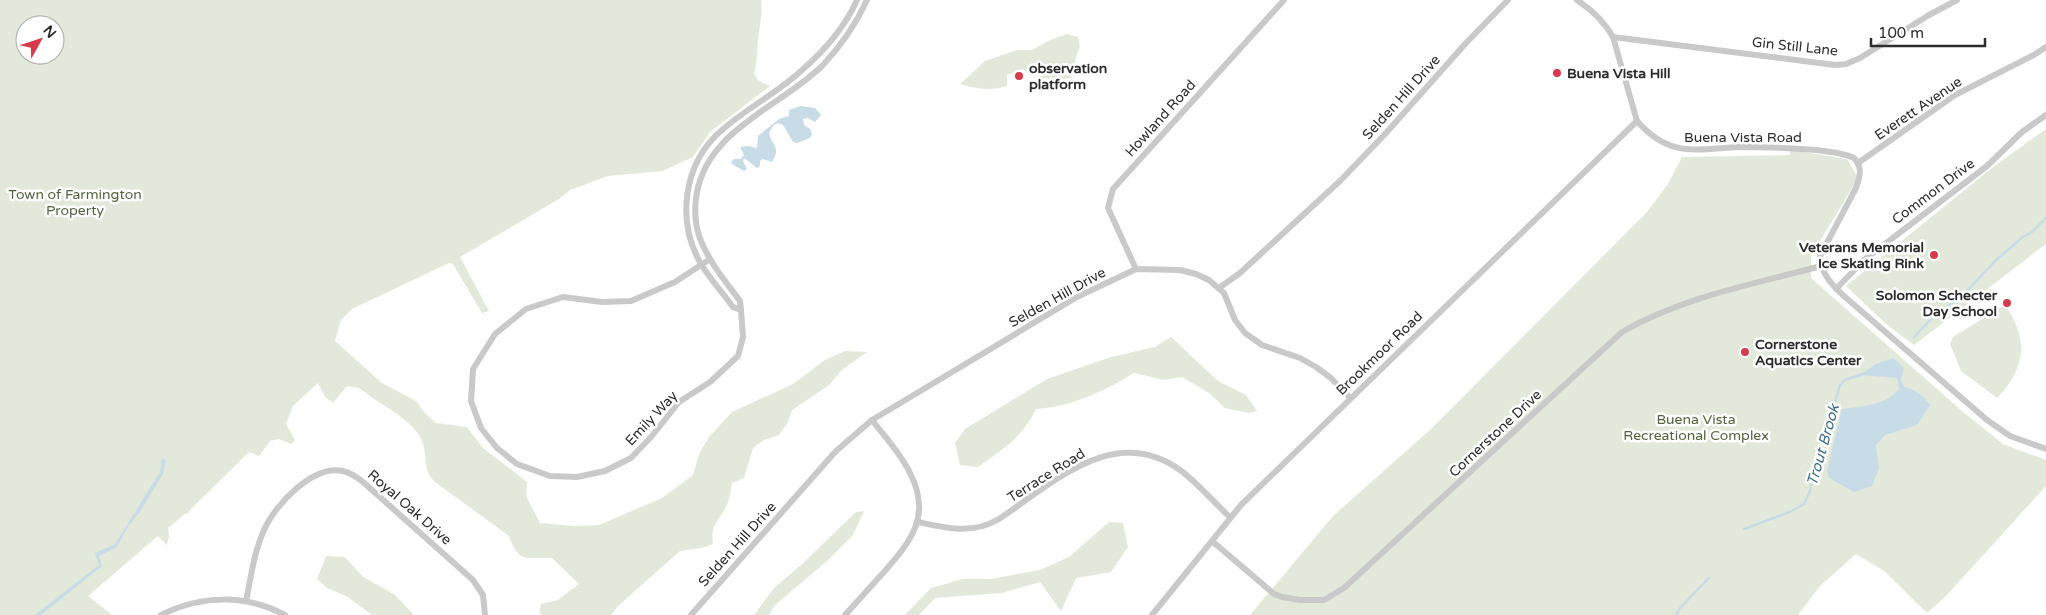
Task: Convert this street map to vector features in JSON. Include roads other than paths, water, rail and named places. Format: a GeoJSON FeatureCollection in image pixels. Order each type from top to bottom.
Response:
{"type":"FeatureCollection","features":[{"type":"Feature","properties":{"kind":"street"},"geometry":{"type":"LineString","coordinates":[[741,310],[733,307],[702,264],[691,241],[685,207],[691,178],[701,155],[721,130],[800,73],[815,59],[842,25],[857,0]]}},
{"type":"Feature","properties":{"kind":"street"},"geometry":{"type":"LineString","coordinates":[[710,259],[700,239],[694,208],[698,185],[704,168],[712,155],[732,134],[800,85],[822,66],[846,37],[867,0]]}},
{"type":"Feature","properties":{"kind":"street","name":"Howland Road"},"geometry":{"type":"LineString","coordinates":[[1136,270],[1108,208],[1113,189],[1284,0]]}},
{"type":"Feature","properties":{"kind":"street","name":"Selden Hill Drive"},"geometry":{"type":"LineString","coordinates":[[691,615],[836,452],[872,420],[1077,297],[1136,270],[1186,271],[1209,280],[1219,288],[1240,273],[1341,180],[1466,43],[1508,0]]}},
{"type":"Feature","properties":{"kind":"street"},"geometry":{"type":"LineString","coordinates":[[1577,0],[1598,16],[1613,36],[1637,121]]}},
{"type":"Feature","properties":{"kind":"street","name":"Gin Still Lane"},"geometry":{"type":"LineString","coordinates":[[1613,36],[1835,65],[1846,64],[1860,58],[1921,19],[1957,0]]}},
{"type":"Feature","properties":{"kind":"street","name":"Everett Avenue"},"geometry":{"type":"LineString","coordinates":[[1858,163],[1955,95],[2046,47]]}},
{"type":"Feature","properties":{"kind":"street","name":"Common Drive"},"geometry":{"type":"LineString","coordinates":[[1836,289],[1864,260],[1987,166],[2022,132],[2046,115]]}},
{"type":"Feature","properties":{"kind":"street","name":"Buena Vista Road"},"geometry":{"type":"LineString","coordinates":[[1637,121],[1644,129],[1663,143],[1681,149],[1757,147],[1807,149],[1848,155],[1858,163]]}},
{"type":"Feature","properties":{"kind":"street","name":"Brookmoor Road"},"geometry":{"type":"LineString","coordinates":[[1152,615],[1230,517],[1350,398],[1637,121]]}},
{"type":"Feature","properties":{"kind":"street"},"geometry":{"type":"LineString","coordinates":[[1858,163],[1860,177],[1856,188],[1820,256],[1821,266],[1827,280],[1987,420],[2010,436],[2046,449]]}},
{"type":"Feature","properties":{"kind":"street","name":"Emily Way"},"geometry":{"type":"LineString","coordinates":[[710,259],[740,301],[743,337],[738,356],[710,382],[679,402],[652,437],[631,458],[605,471],[578,477],[550,476],[517,464],[497,448],[481,428],[471,401],[473,369],[495,334],[526,309],[563,297],[602,302],[631,301],[675,282],[710,259]]}},
{"type":"Feature","properties":{"kind":"street","name":"Cornerstone Drive"},"geometry":{"type":"LineString","coordinates":[[1212,541],[1274,594],[1282,598],[1324,600],[1344,588],[1622,332],[1646,318],[1677,305],[1821,266]]}},
{"type":"Feature","properties":{"kind":"street"},"geometry":{"type":"LineString","coordinates":[[1219,288],[1225,296],[1238,324],[1248,336],[1262,345],[1294,356],[1316,367],[1331,378],[1350,398]]}},
{"type":"Feature","properties":{"kind":"street"},"geometry":{"type":"LineString","coordinates":[[845,615],[906,547],[918,522],[919,503],[912,478],[902,460],[872,420]]}},
{"type":"Feature","properties":{"kind":"street","name":"Terrace Road"},"geometry":{"type":"LineString","coordinates":[[918,522],[964,530],[986,526],[1087,461],[1108,454],[1128,452],[1154,457],[1174,466],[1189,477],[1230,517]]}},
{"type":"Feature","properties":{"kind":"street","name":"Royal Oak Drive"},"geometry":{"type":"LineString","coordinates":[[246,601],[258,544],[270,518],[282,503],[300,486],[319,474],[337,470],[349,473],[364,482],[473,580],[483,594],[485,615]]}},
{"type":"Feature","properties":{"kind":"street"},"geometry":{"type":"LineString","coordinates":[[161,615],[184,605],[227,599],[265,606],[285,615]]}},
{"type":"Feature","properties":{"kind":"water"},"geometry":{"type":"Polygon","coordinates":[[[801,106],[815,108],[821,115],[815,122],[808,118],[803,119],[804,125],[810,129],[812,134],[810,138],[797,143],[793,142],[783,125],[778,123],[769,132],[776,149],[772,162],[763,159],[757,168],[744,158],[743,161],[747,169],[744,171],[732,164],[731,162],[734,159],[741,159],[744,155],[740,147],[757,148],[758,136],[779,119],[789,116],[789,110],[801,106]]]}},
{"type":"Feature","properties":{"kind":"water"},"geometry":{"type":"Polygon","coordinates":[[[1894,358],[1904,368],[1901,379],[1904,387],[1919,393],[1930,405],[1917,425],[1885,435],[1876,445],[1879,468],[1872,486],[1854,492],[1829,478],[1827,471],[1842,409],[1866,406],[1880,402],[1893,395],[1899,389],[1897,378],[1860,375],[1876,364],[1894,358]]]}},
{"type":"Feature","properties":{"kind":"water"},"geometry":{"type":"Polygon","coordinates":[[[162,458],[166,461],[163,474],[140,512],[129,525],[117,547],[99,556],[102,566],[41,615],[35,615],[99,565],[95,553],[115,544],[160,472],[162,458]]]}},
{"type":"Feature","properties":{"kind":"waterway","name":"Trout Brook"},"geometry":{"type":"LineString","coordinates":[[1914,337],[1936,314],[1961,297],[1996,260],[2023,237],[2032,232],[2046,218]]}},
{"type":"Feature","properties":{"kind":"waterway","name":"Trout Brook"},"geometry":{"type":"LineString","coordinates":[[1744,529],[1790,512],[1804,504],[1810,491],[1840,385],[1845,380],[1863,374]]}},
{"type":"Feature","properties":{"kind":"waterway","name":"Trout Brook"},"geometry":{"type":"LineString","coordinates":[[1676,615],[1680,608],[1709,578]]}},
{"type":"Feature","properties":{"kind":"place","name":"Buena Vista Hill"},"geometry":{"type":"Point","coordinates":[1557,73]}},
{"type":"Feature","properties":{"kind":"place","name":"observation platform"},"geometry":{"type":"Point","coordinates":[1019,76]}},
{"type":"Feature","properties":{"kind":"place","name":"Veterans Memorial Ice Skating Rink"},"geometry":{"type":"Point","coordinates":[1934,255]}},
{"type":"Feature","properties":{"kind":"place","name":"Solomon Schecter Day School"},"geometry":{"type":"Point","coordinates":[2007,303]}},
{"type":"Feature","properties":{"kind":"place","name":"Cornerstone Aquatics Center"},"geometry":{"type":"Point","coordinates":[1745,352]}},
{"type":"Feature","properties":{"kind":"park label","name":"Town of Farmington Property"},"geometry":{"type":"Point","coordinates":[75,202]}},
{"type":"Feature","properties":{"kind":"park label","name":"Buena Vista Recreational Complex"},"geometry":{"type":"Point","coordinates":[1696,428]}}]}
